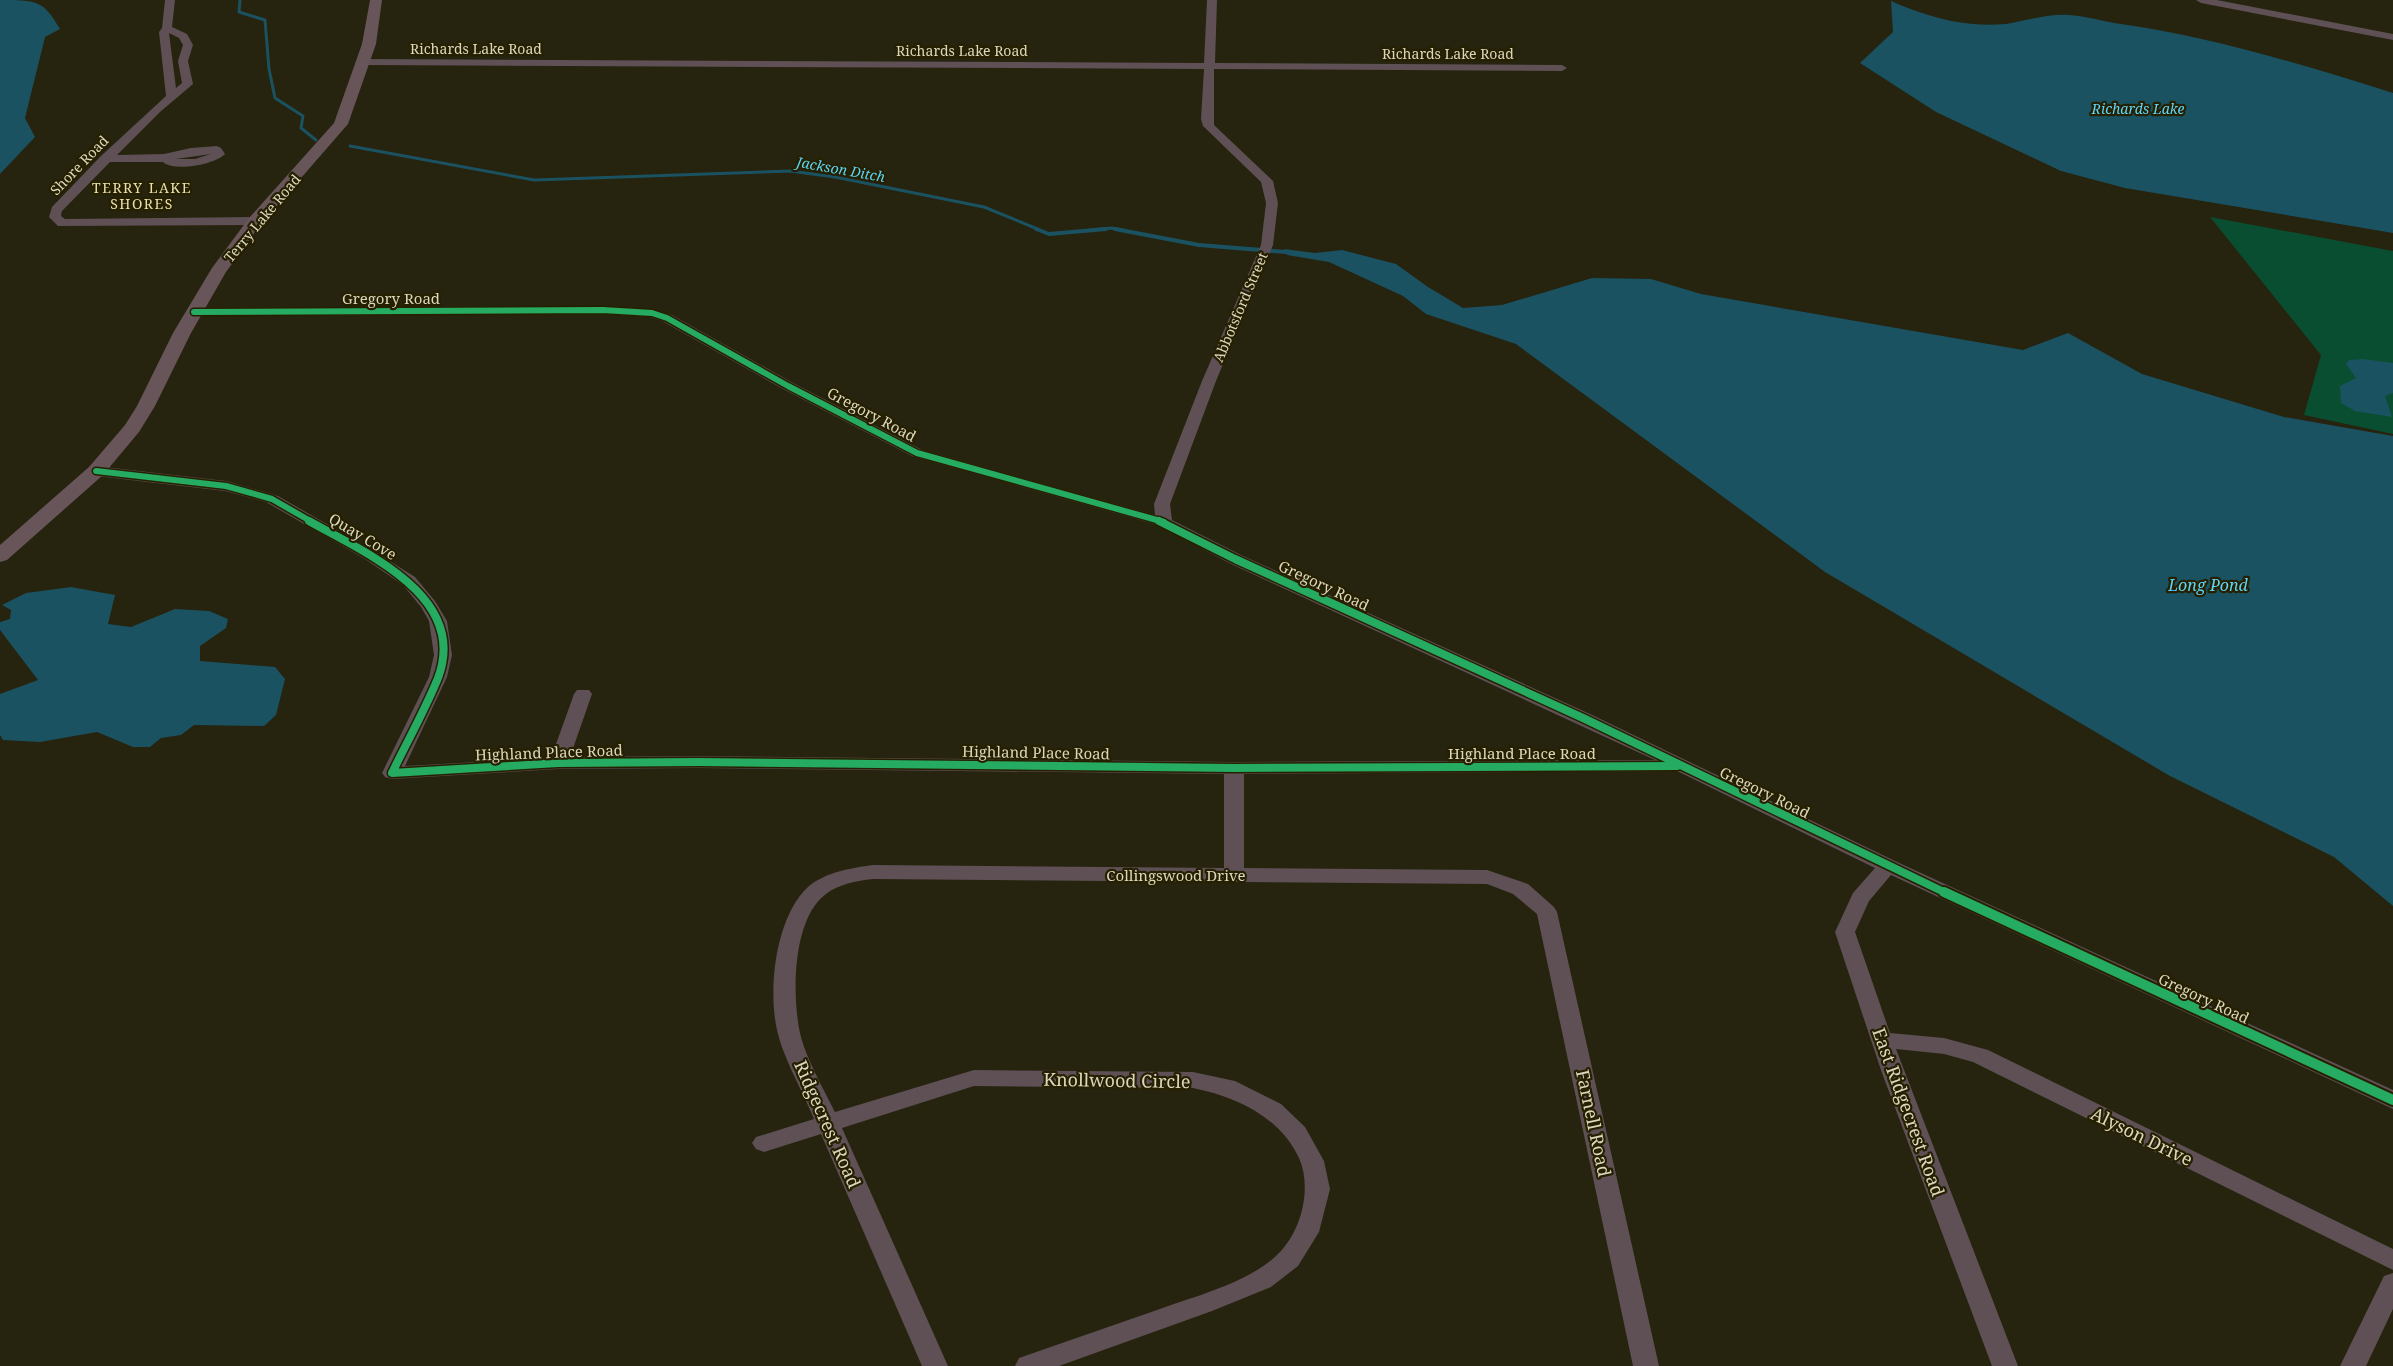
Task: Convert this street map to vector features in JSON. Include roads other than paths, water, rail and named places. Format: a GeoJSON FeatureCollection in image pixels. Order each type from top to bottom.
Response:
{"type":"FeatureCollection","features":[{"type":"Feature","properties":{"kind":"main road","name":"Terry Lake Road"},"geometry":{"type":"LineString","coordinates":[[0,556],[96,471],[132,428],[218,271],[255,221],[341,124],[369,44],[376,0]]}},
{"type":"Feature","properties":{"kind":"street"},"geometry":{"type":"LineString","coordinates":[[170,0],[167,28],[164,32],[172,96]]}},
{"type":"Feature","properties":{"kind":"street","name":"Abbotsford Street"},"geometry":{"type":"LineString","coordinates":[[1164,522],[1162,504],[1209,381],[1264,252],[1272,203],[1267,181],[1209,126],[1207,119],[1212,0]]}},
{"type":"Feature","properties":{"kind":"street"},"geometry":{"type":"LineString","coordinates":[[2201,0],[2393,37]]}},
{"type":"Feature","properties":{"kind":"street","name":"Shore Road"},"geometry":{"type":"LineString","coordinates":[[167,28],[183,36],[188,45],[183,61],[188,84],[172,96],[105,159],[56,210],[57,221],[75,223],[255,221]]}},
{"type":"Feature","properties":{"kind":"street","name":"Richards Lake Road"},"geometry":{"type":"LineString","coordinates":[[362,62],[1562,68]]}},
{"type":"Feature","properties":{"kind":"street"},"geometry":{"type":"LineString","coordinates":[[105,159],[164,158]]}},
{"type":"Feature","properties":{"kind":"street","name":"Gregory Road"},"geometry":{"type":"LineString","coordinates":[[194,312],[603,310],[652,314],[667,318],[788,386],[917,453],[1164,522],[1235,559],[1583,718],[1888,866],[2393,1100]]}},
{"type":"Feature","properties":{"kind":"street","name":"Quay Cove"},"geometry":{"type":"LineString","coordinates":[[96,471],[226,486],[272,499],[371,556],[409,581],[429,605],[438,621],[442,637],[442,655],[438,677],[392,773]]}},
{"type":"Feature","properties":{"kind":"street"},"geometry":{"type":"LineString","coordinates":[[558,763],[583,694]]}},
{"type":"Feature","properties":{"kind":"street","name":"Highland Place Road"},"geometry":{"type":"LineString","coordinates":[[392,773],[558,763],[699,762],[1234,768],[1680,765]]}},
{"type":"Feature","properties":{"kind":"street"},"geometry":{"type":"LineString","coordinates":[[1234,768],[1234,875]]}},
{"type":"Feature","properties":{"kind":"street","name":"East Ridgecrest Road"},"geometry":{"type":"LineString","coordinates":[[1888,866],[1860,898],[1845,932],[1882,1040],[2005,1366]]}},
{"type":"Feature","properties":{"kind":"street","name":"Collingswood Drive"},"geometry":{"type":"LineString","coordinates":[[829,883],[850,875],[873,872],[1487,877],[1512,884],[1523,890]]}},
{"type":"Feature","properties":{"kind":"street","name":"Ridgecrest Road"},"geometry":{"type":"LineString","coordinates":[[829,883],[808,898],[799,915],[786,969],[784,1002],[789,1035],[935,1366]]}},
{"type":"Feature","properties":{"kind":"street","name":"Farnell Road"},"geometry":{"type":"LineString","coordinates":[[1523,890],[1533,896],[1547,912],[1646,1366]]}},
{"type":"Feature","properties":{"kind":"street","name":"Alyson Drive"},"geometry":{"type":"LineString","coordinates":[[1882,1040],[1944,1046],[1980,1056],[2393,1260]]}},
{"type":"Feature","properties":{"kind":"street","name":"Knollwood Circle"},"geometry":{"type":"LineString","coordinates":[[764,1143],[974,1078],[1193,1080],[1227,1088],[1273,1110],[1297,1133],[1312,1161],[1318,1189],[1307,1232],[1289,1258],[1262,1280],[1203,1304],[1028,1366]]}},
{"type":"Feature","properties":{"kind":"street"},"geometry":{"type":"LineString","coordinates":[[2353,1366],[2393,1282]]}},
{"type":"Feature","properties":{"kind":"water"},"geometry":{"type":"Polygon","coordinates":[[[0,0],[23,0],[38,4],[49,12],[60,29],[45,37],[25,118],[35,137],[0,174],[0,0]]]}},
{"type":"Feature","properties":{"kind":"water","name":"Richards Lake"},"geometry":{"type":"Polygon","coordinates":[[[1891,1],[1919,12],[1962,23],[1991,25],[2046,16],[2080,16],[2185,35],[2255,52],[2393,93],[2393,233],[2125,188],[2061,171],[1936,112],[1860,63],[1893,32],[1891,1]]]}},
{"type":"Feature","properties":{"kind":"water","name":"Long Pond"},"geometry":{"type":"Polygon","coordinates":[[[1284,249],[1315,253],[1342,250],[1396,264],[1463,308],[1502,305],[1592,278],[1651,279],[1701,294],[2023,350],[2068,333],[2142,374],[2284,417],[2393,436],[2393,906],[2334,857],[2170,776],[1825,572],[1516,344],[1426,314],[1403,296],[1329,262],[1287,255],[1284,249]]]}},
{"type":"Feature","properties":{"kind":"water"},"geometry":{"type":"Polygon","coordinates":[[[2363,359],[2393,363],[2393,393],[2385,396],[2392,417],[2355,411],[2341,403],[2340,386],[2356,378],[2346,364],[2349,360],[2363,359]]]}},
{"type":"Feature","properties":{"kind":"water"},"geometry":{"type":"Polygon","coordinates":[[[71,587],[115,595],[108,624],[131,627],[175,609],[209,611],[228,619],[226,628],[200,646],[200,661],[275,667],[285,679],[276,715],[264,726],[194,725],[181,735],[161,738],[150,747],[133,747],[97,732],[40,742],[3,740],[0,735],[0,694],[38,680],[0,630],[0,622],[10,619],[11,610],[2,605],[26,593],[71,587]]]}},
{"type":"Feature","properties":{"kind":"waterway","name":"Jackson Ditch"},"geometry":{"type":"LineString","coordinates":[[240,0],[239,12],[265,20],[269,69],[275,98],[303,116],[301,128],[316,140]]}},
{"type":"Feature","properties":{"kind":"waterway","name":"Jackson Ditch"},"geometry":{"type":"LineString","coordinates":[[350,146],[534,180],[790,171],[835,177],[984,207],[1040,230]]}},
{"type":"Feature","properties":{"kind":"waterway","name":"Jackson Ditch"},"geometry":{"type":"LineString","coordinates":[[1090,230],[1112,228],[1123,230]]}},
{"type":"Feature","properties":{"kind":"waterway","name":"Jackson Ditch"},"geometry":{"type":"LineString","coordinates":[[1036,229],[1049,234],[1106,229]]}},
{"type":"Feature","properties":{"kind":"waterway","name":"Jackson Ditch"},"geometry":{"type":"LineString","coordinates":[[1115,229],[1199,245],[1286,252]]}},
{"type":"Feature","properties":{"kind":"district","name":"TERRY LAKE SHORES"},"geometry":{"type":"Point","coordinates":[142,196]}}]}
